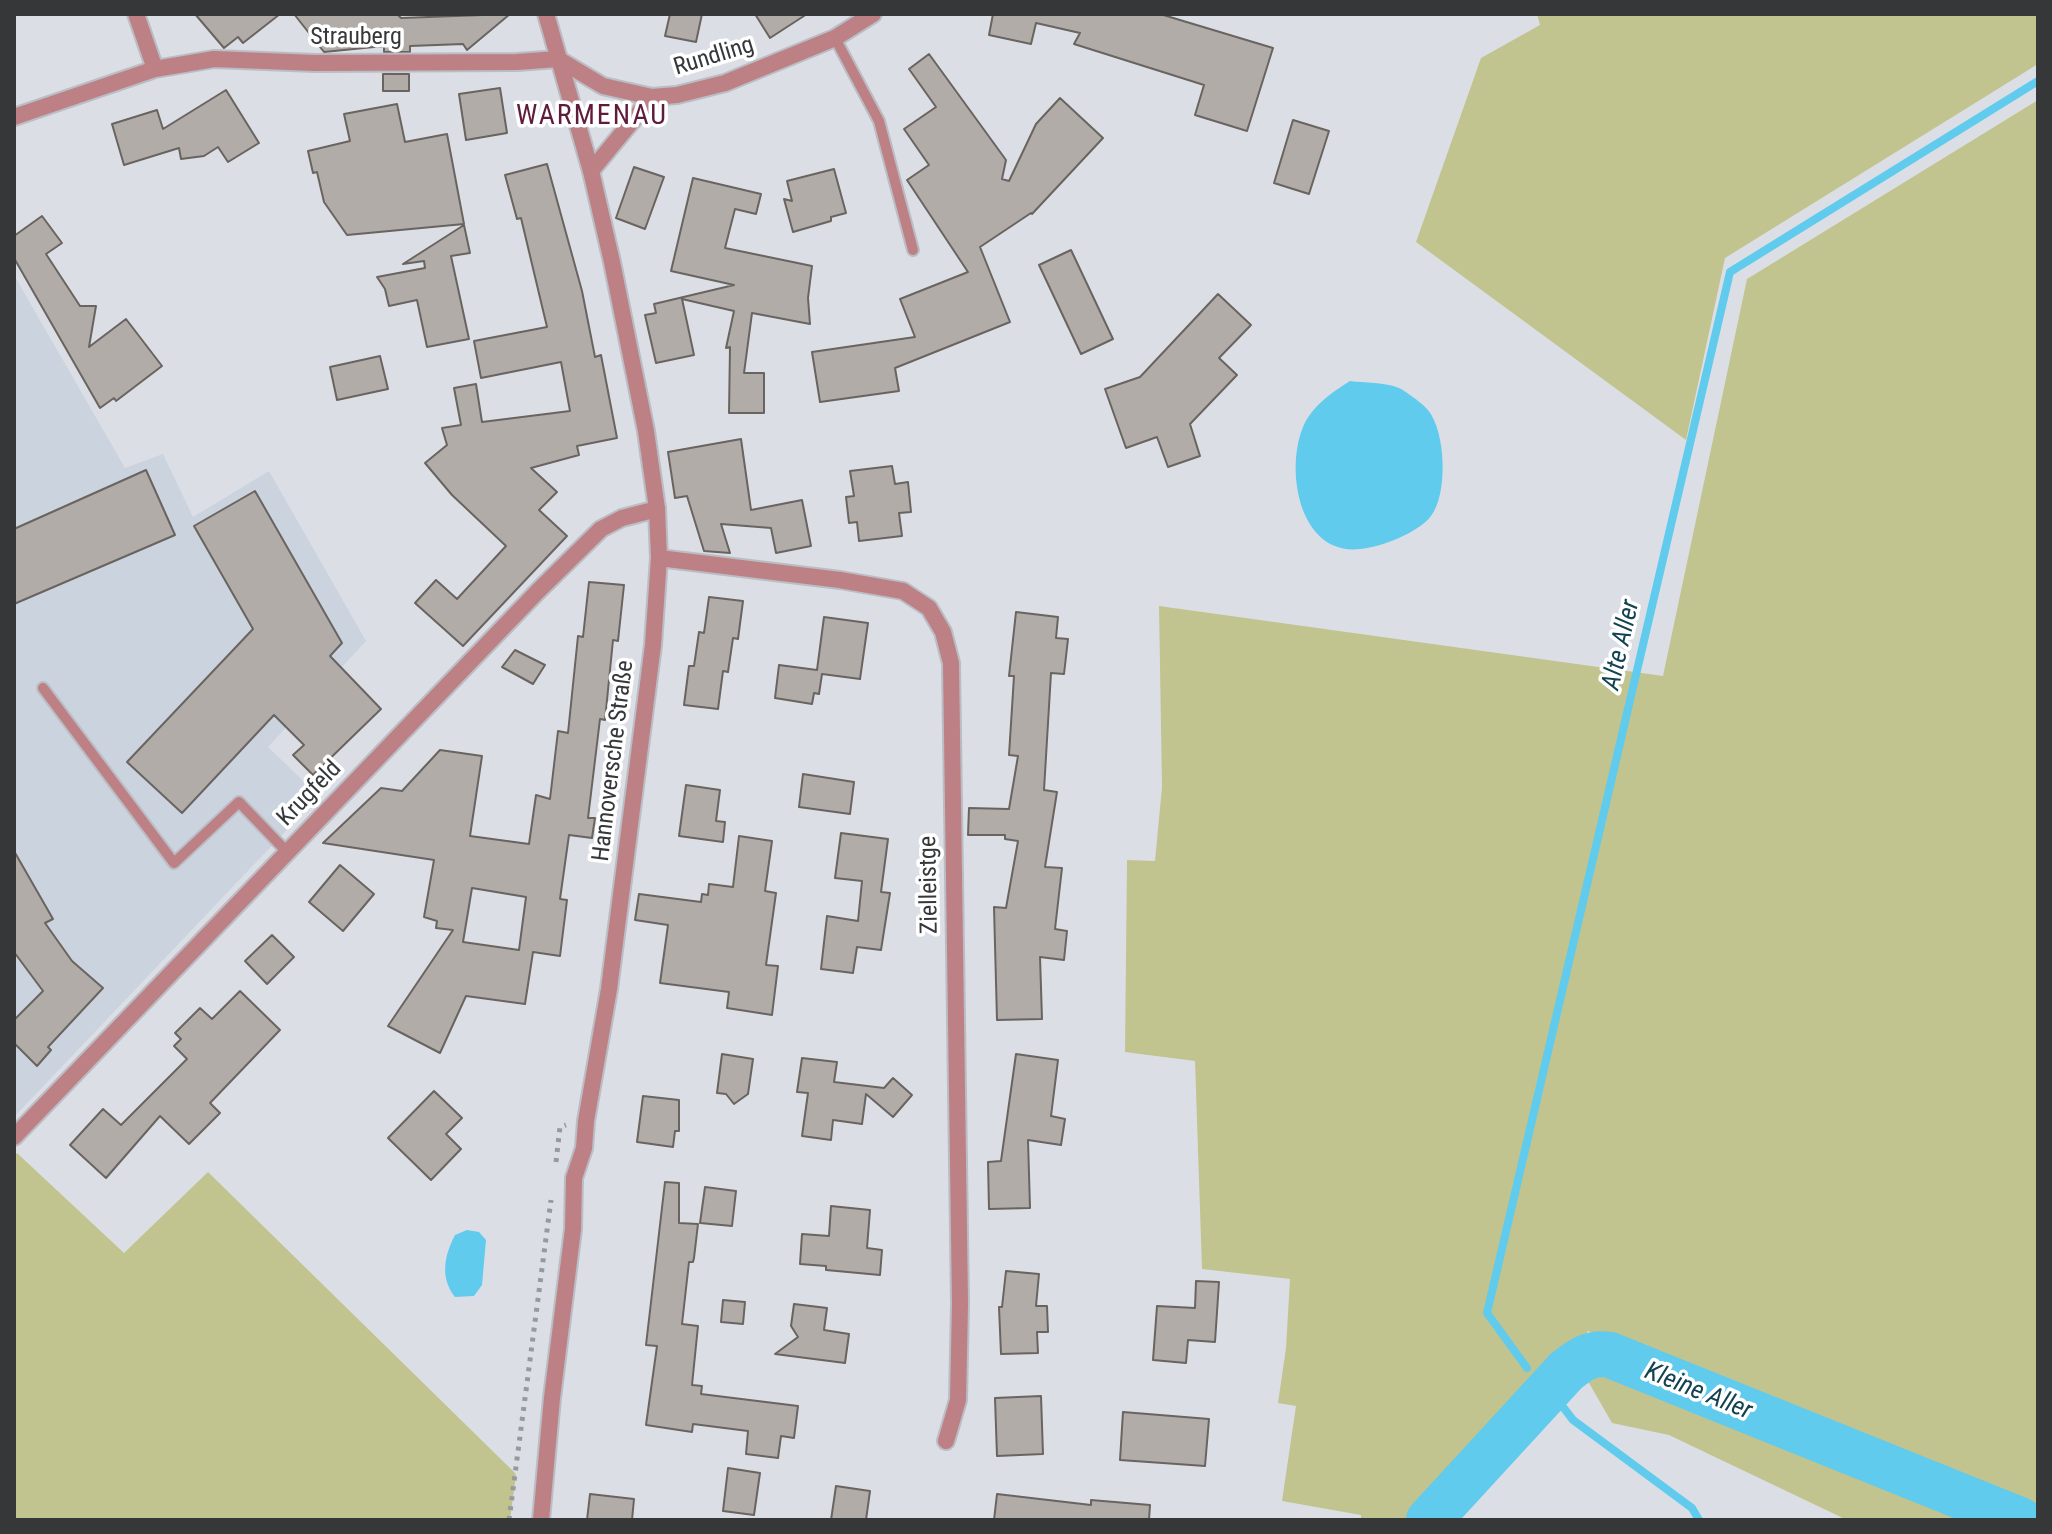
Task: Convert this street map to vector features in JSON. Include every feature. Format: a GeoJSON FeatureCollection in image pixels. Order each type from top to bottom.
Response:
{"type":"FeatureCollection","features":[{"type":"Feature","properties":{"kind":"street"},"geometry":{"type":"LineString","coordinates":[[136,14],[155,69]]}},
{"type":"Feature","properties":{"kind":"street","name":"Hannoversche Straße"},"geometry":{"type":"LineString","coordinates":[[541,1520],[552,1398],[573,1229],[574,1178],[584,1148],[609,989],[653,645],[659,558],[657,509],[646,431],[591,171],[546,14]]}},
{"type":"Feature","properties":{"kind":"street","name":"Rundling"},"geometry":{"type":"LineString","coordinates":[[558,59],[603,86],[652,97],[677,95],[725,83],[835,38],[873,14]]}},
{"type":"Feature","properties":{"kind":"street","name":"Strauberg"},"geometry":{"type":"LineString","coordinates":[[14,117],[155,69],[214,59],[315,63],[558,59]]}},
{"type":"Feature","properties":{"kind":"street","name":"Rundling"},"geometry":{"type":"LineString","coordinates":[[591,171],[652,97]]}},
{"type":"Feature","properties":{"kind":"street","name":"Krugfeld"},"geometry":{"type":"LineString","coordinates":[[14,1137],[601,529],[622,518],[657,509]]}},
{"type":"Feature","properties":{"kind":"street","name":"Zielleistge"},"geometry":{"type":"LineString","coordinates":[[659,558],[840,580],[903,591],[929,608],[943,632],[951,663],[960,1304],[958,1400],[946,1441]]}},
{"type":"Feature","properties":{"kind":"lane"},"geometry":{"type":"LineString","coordinates":[[835,38],[879,121],[913,250]]}},
{"type":"Feature","properties":{"kind":"lane"},"geometry":{"type":"LineString","coordinates":[[43,688],[174,863],[239,802],[287,852]]}},
{"type":"Feature","properties":{"kind":"path"},"geometry":{"type":"LineString","coordinates":[[554,1173],[560,1127],[586,1121]]}},
{"type":"Feature","properties":{"kind":"path"},"geometry":{"type":"LineString","coordinates":[[509,1520],[552,1188]]}},
{"type":"Feature","properties":{"kind":"shaded area"},"geometry":{"type":"Polygon","coordinates":[[[14,275],[125,468],[163,454],[193,517],[269,471],[366,641],[268,747],[319,796],[14,1117],[14,275]]]}},
{"type":"Feature","properties":{"kind":"green space"},"geometry":{"type":"Polygon","coordinates":[[[1537,14],[2038,14],[2038,64],[1725,258],[1686,440],[1416,242],[1481,58],[1540,25],[1537,14]]]}},
{"type":"Feature","properties":{"kind":"green space"},"geometry":{"type":"Polygon","coordinates":[[[2038,100],[2038,1507],[1588,1331],[1555,1386],[1406,1520],[1361,1520],[1361,1515],[1282,1501],[1296,1406],[1278,1403],[1286,1348],[1290,1279],[1202,1269],[1195,1061],[1125,1052],[1127,860],[1155,861],[1162,787],[1159,606],[1663,676],[1747,279],[2038,100]]]}},
{"type":"Feature","properties":{"kind":"green space"},"geometry":{"type":"Polygon","coordinates":[[[17,1153],[124,1253],[208,1172],[514,1472],[510,1520],[14,1520],[14,1157],[17,1153]]]}},
{"type":"Feature","properties":{"kind":"green space"},"geometry":{"type":"Polygon","coordinates":[[[1577,1362],[1979,1520],[1847,1520],[1669,1435],[1612,1423],[1577,1362]]]}},
{"type":"Feature","properties":{"kind":"water"},"geometry":{"type":"Polygon","coordinates":[[[1350,381],[1399,388],[1428,410],[1438,433],[1443,463],[1440,493],[1431,516],[1398,538],[1360,549],[1339,548],[1323,539],[1310,525],[1297,486],[1298,445],[1307,419],[1323,401],[1350,381]]]}},
{"type":"Feature","properties":{"kind":"water"},"geometry":{"type":"Polygon","coordinates":[[[467,1230],[479,1232],[486,1240],[482,1285],[474,1296],[455,1297],[447,1282],[446,1259],[455,1235],[467,1230]]]}},
{"type":"Feature","properties":{"kind":"building"},"geometry":{"type":"Polygon","coordinates":[[[195,14],[280,14],[243,43],[238,37],[224,48],[195,14]]]}},
{"type":"Feature","properties":{"kind":"building"},"geometry":{"type":"Polygon","coordinates":[[[294,14],[397,14],[401,18],[510,14],[467,50],[463,44],[410,46],[410,52],[384,52],[384,46],[324,52],[294,14]]]}},
{"type":"Feature","properties":{"kind":"building"},"geometry":{"type":"Polygon","coordinates":[[[670,14],[702,14],[696,42],[665,36],[670,14]]]}},
{"type":"Feature","properties":{"kind":"building"},"geometry":{"type":"Polygon","coordinates":[[[755,14],[807,14],[770,38],[755,14]]]}},
{"type":"Feature","properties":{"kind":"building"},"geometry":{"type":"Polygon","coordinates":[[[993,14],[1160,14],[1273,48],[1247,131],[1195,115],[1204,85],[1074,44],[1080,33],[1036,23],[1031,44],[989,35],[993,14]]]}},
{"type":"Feature","properties":{"kind":"building"},"geometry":{"type":"Polygon","coordinates":[[[929,54],[1006,160],[1002,179],[1009,181],[1036,124],[1060,98],[1103,138],[1032,214],[980,247],[1010,322],[895,368],[899,391],[820,402],[812,352],[915,337],[900,299],[968,272],[907,180],[929,165],[904,129],[936,107],[909,69],[929,54]]]}},
{"type":"Feature","properties":{"kind":"building"},"geometry":{"type":"Polygon","coordinates":[[[383,74],[409,74],[409,91],[383,91],[383,74]]]}},
{"type":"Feature","properties":{"kind":"building"},"geometry":{"type":"Polygon","coordinates":[[[500,88],[507,133],[466,140],[459,94],[500,88]]]}},
{"type":"Feature","properties":{"kind":"building"},"geometry":{"type":"Polygon","coordinates":[[[226,90],[259,143],[228,162],[218,147],[204,156],[181,159],[179,148],[124,165],[112,124],[157,110],[163,129],[226,90]]]}},
{"type":"Feature","properties":{"kind":"building"},"geometry":{"type":"Polygon","coordinates":[[[397,104],[405,142],[447,134],[464,224],[347,235],[324,202],[308,151],[350,141],[344,114],[397,104]]]}},
{"type":"Feature","properties":{"kind":"building"},"geometry":{"type":"Polygon","coordinates":[[[1293,120],[1329,131],[1309,194],[1274,183],[1293,120]]]}},
{"type":"Feature","properties":{"kind":"building"},"geometry":{"type":"Polygon","coordinates":[[[547,164],[582,291],[595,357],[601,355],[617,438],[577,446],[579,455],[531,468],[557,492],[539,510],[567,536],[463,646],[415,603],[436,580],[457,599],[506,546],[452,495],[425,463],[447,445],[442,428],[461,425],[454,388],[476,384],[482,422],[570,411],[561,362],[481,378],[474,341],[547,327],[521,218],[517,219],[505,175],[547,164]]]}},
{"type":"Feature","properties":{"kind":"building"},"geometry":{"type":"Polygon","coordinates":[[[634,167],[664,177],[645,229],[616,218],[634,167]]]}},
{"type":"Feature","properties":{"kind":"building"},"geometry":{"type":"Polygon","coordinates":[[[834,169],[846,213],[831,217],[831,221],[793,232],[784,199],[792,201],[787,181],[834,169]]]}},
{"type":"Feature","properties":{"kind":"building"},"geometry":{"type":"Polygon","coordinates":[[[693,178],[761,194],[756,214],[735,209],[725,248],[812,266],[808,298],[810,324],[752,313],[744,373],[764,373],[764,413],[729,413],[730,347],[726,348],[734,311],[682,299],[694,355],[656,363],[645,315],[656,313],[654,304],[734,285],[671,271],[693,178]]]}},
{"type":"Feature","properties":{"kind":"building"},"geometry":{"type":"Polygon","coordinates":[[[42,216],[62,243],[46,254],[80,306],[96,306],[89,347],[126,319],[162,366],[116,401],[114,398],[100,408],[14,258],[14,236],[42,216]]]}},
{"type":"Feature","properties":{"kind":"building"},"geometry":{"type":"Polygon","coordinates":[[[464,225],[470,253],[451,256],[469,339],[427,347],[417,300],[389,306],[385,289],[377,277],[425,268],[424,261],[403,264],[464,225]]]}},
{"type":"Feature","properties":{"kind":"building"},"geometry":{"type":"Polygon","coordinates":[[[1071,250],[1113,339],[1081,354],[1039,265],[1071,250]]]}},
{"type":"Feature","properties":{"kind":"building"},"geometry":{"type":"Polygon","coordinates":[[[1218,294],[1251,325],[1219,358],[1237,375],[1190,424],[1200,456],[1168,467],[1157,437],[1126,448],[1105,389],[1140,377],[1218,294]]]}},
{"type":"Feature","properties":{"kind":"building"},"geometry":{"type":"Polygon","coordinates":[[[380,356],[388,389],[337,400],[330,367],[380,356]]]}},
{"type":"Feature","properties":{"kind":"building"},"geometry":{"type":"Polygon","coordinates":[[[741,439],[751,510],[802,500],[811,546],[776,553],[771,528],[721,524],[730,553],[704,551],[687,496],[675,498],[668,452],[741,439]]]}},
{"type":"Feature","properties":{"kind":"building"},"geometry":{"type":"Polygon","coordinates":[[[892,466],[895,484],[908,482],[911,512],[899,513],[902,536],[859,541],[857,522],[849,523],[846,497],[854,496],[850,471],[892,466]]]}},
{"type":"Feature","properties":{"kind":"building"},"geometry":{"type":"Polygon","coordinates":[[[146,470],[175,535],[14,604],[14,529],[146,470]]]}},
{"type":"Feature","properties":{"kind":"building"},"geometry":{"type":"Polygon","coordinates":[[[255,491],[342,643],[330,656],[381,709],[313,775],[293,755],[304,745],[274,715],[182,813],[127,762],[253,629],[194,526],[255,491]]]}},
{"type":"Feature","properties":{"kind":"building"},"geometry":{"type":"Polygon","coordinates":[[[589,582],[624,585],[618,641],[613,640],[605,720],[600,719],[588,818],[595,818],[592,838],[569,835],[560,899],[567,900],[560,956],[533,952],[525,1004],[466,996],[440,1053],[388,1026],[453,930],[436,928],[437,921],[424,917],[434,860],[323,843],[381,788],[402,791],[440,750],[482,756],[470,836],[529,844],[536,795],[550,799],[558,731],[568,733],[578,636],[583,637],[589,582]],[[472,888],[463,942],[519,950],[526,897],[472,888]]]}},
{"type":"Feature","properties":{"kind":"building"},"geometry":{"type":"Polygon","coordinates":[[[709,597],[743,601],[738,639],[733,638],[728,672],[723,671],[718,709],[684,705],[689,666],[694,666],[699,632],[704,633],[709,597]]]}},
{"type":"Feature","properties":{"kind":"building"},"geometry":{"type":"Polygon","coordinates":[[[1016,612],[1058,617],[1056,638],[1068,639],[1064,674],[1051,673],[1044,790],[1057,792],[1045,867],[1062,868],[1055,929],[1067,931],[1064,960],[1040,957],[1042,1019],[997,1020],[994,907],[1006,908],[1018,841],[1005,839],[1005,835],[968,835],[969,808],[1009,809],[1018,756],[1009,755],[1014,676],[1009,676],[1016,612]]]}},
{"type":"Feature","properties":{"kind":"building"},"geometry":{"type":"Polygon","coordinates":[[[824,617],[868,623],[860,679],[822,674],[819,694],[814,693],[812,704],[775,698],[779,665],[817,670],[824,617]]]}},
{"type":"Feature","properties":{"kind":"building"},"geometry":{"type":"Polygon","coordinates":[[[515,650],[545,665],[533,684],[502,667],[515,650]]]}},
{"type":"Feature","properties":{"kind":"building"},"geometry":{"type":"Polygon","coordinates":[[[803,774],[854,782],[850,814],[799,807],[803,774]]]}},
{"type":"Feature","properties":{"kind":"building"},"geometry":{"type":"Polygon","coordinates":[[[686,785],[720,790],[716,821],[725,822],[723,842],[679,836],[686,785]]]}},
{"type":"Feature","properties":{"kind":"building"},"geometry":{"type":"Polygon","coordinates":[[[841,833],[888,839],[881,892],[890,893],[881,950],[857,947],[853,973],[821,969],[827,916],[858,921],[862,881],[835,878],[841,833]]]}},
{"type":"Feature","properties":{"kind":"building"},"geometry":{"type":"Polygon","coordinates":[[[739,836],[772,841],[765,891],[776,893],[766,965],[778,966],[772,1015],[727,1008],[729,992],[660,983],[668,925],[635,920],[639,894],[701,902],[702,894],[708,895],[709,884],[733,887],[739,836]]]}},
{"type":"Feature","properties":{"kind":"building"},"geometry":{"type":"Polygon","coordinates":[[[14,851],[53,919],[45,923],[72,961],[103,988],[48,1047],[51,1050],[37,1066],[14,1043],[14,1020],[43,991],[14,952],[14,851]]]}},
{"type":"Feature","properties":{"kind":"building"},"geometry":{"type":"Polygon","coordinates":[[[340,865],[374,894],[343,931],[309,902],[340,865]]]}},
{"type":"Feature","properties":{"kind":"building"},"geometry":{"type":"Polygon","coordinates":[[[272,935],[294,957],[267,984],[245,961],[272,935]]]}},
{"type":"Feature","properties":{"kind":"building"},"geometry":{"type":"Polygon","coordinates":[[[240,991],[280,1030],[210,1103],[220,1113],[189,1144],[160,1116],[106,1178],[70,1145],[103,1109],[121,1125],[187,1059],[174,1046],[181,1039],[175,1033],[200,1008],[212,1019],[240,991]]]}},
{"type":"Feature","properties":{"kind":"building"},"geometry":{"type":"Polygon","coordinates":[[[722,1054],[753,1059],[748,1094],[734,1104],[726,1094],[717,1093],[722,1054]]]}},
{"type":"Feature","properties":{"kind":"building"},"geometry":{"type":"Polygon","coordinates":[[[1016,1054],[1058,1060],[1051,1116],[1065,1119],[1061,1145],[1028,1140],[1030,1208],[989,1209],[988,1162],[1001,1161],[1016,1054]]]}},
{"type":"Feature","properties":{"kind":"building"},"geometry":{"type":"Polygon","coordinates":[[[802,1058],[837,1062],[834,1082],[884,1088],[893,1078],[912,1095],[893,1117],[866,1094],[862,1124],[833,1120],[831,1140],[802,1136],[808,1093],[797,1092],[802,1058]]]}},
{"type":"Feature","properties":{"kind":"building"},"geometry":{"type":"Polygon","coordinates":[[[434,1091],[462,1118],[446,1134],[461,1149],[431,1180],[388,1138],[434,1091]]]}},
{"type":"Feature","properties":{"kind":"building"},"geometry":{"type":"Polygon","coordinates":[[[643,1096],[679,1100],[679,1131],[675,1131],[673,1147],[637,1142],[643,1096]]]}},
{"type":"Feature","properties":{"kind":"building"},"geometry":{"type":"Polygon","coordinates":[[[665,1182],[679,1183],[679,1223],[698,1224],[694,1258],[693,1262],[689,1262],[682,1324],[698,1326],[692,1385],[702,1386],[701,1394],[798,1406],[794,1438],[781,1436],[778,1458],[746,1454],[748,1431],[693,1424],[692,1432],[646,1425],[657,1346],[646,1345],[665,1182]]]}},
{"type":"Feature","properties":{"kind":"building"},"geometry":{"type":"Polygon","coordinates":[[[705,1187],[736,1191],[732,1226],[700,1223],[705,1187]]]}},
{"type":"Feature","properties":{"kind":"building"},"geometry":{"type":"Polygon","coordinates":[[[831,1206],[870,1210],[867,1248],[882,1250],[880,1275],[826,1270],[826,1266],[800,1264],[802,1234],[829,1236],[831,1206]]]}},
{"type":"Feature","properties":{"kind":"building"},"geometry":{"type":"Polygon","coordinates":[[[1006,1271],[1039,1274],[1036,1306],[1047,1306],[1048,1332],[1037,1332],[1038,1353],[1001,1354],[999,1307],[1002,1307],[1006,1271]]]}},
{"type":"Feature","properties":{"kind":"building"},"geometry":{"type":"Polygon","coordinates":[[[1196,1281],[1219,1282],[1215,1342],[1188,1340],[1186,1363],[1153,1360],[1157,1306],[1195,1308],[1196,1281]]]}},
{"type":"Feature","properties":{"kind":"building"},"geometry":{"type":"Polygon","coordinates":[[[723,1300],[745,1302],[743,1324],[721,1322],[723,1300]]]}},
{"type":"Feature","properties":{"kind":"building"},"geometry":{"type":"Polygon","coordinates":[[[794,1304],[827,1308],[824,1330],[849,1334],[845,1363],[775,1354],[798,1337],[791,1326],[794,1304]]]}},
{"type":"Feature","properties":{"kind":"building"},"geometry":{"type":"Polygon","coordinates":[[[1041,1396],[1043,1454],[997,1456],[995,1398],[1041,1396]]]}},
{"type":"Feature","properties":{"kind":"building"},"geometry":{"type":"Polygon","coordinates":[[[1123,1412],[1209,1419],[1205,1466],[1120,1460],[1123,1412]]]}},
{"type":"Feature","properties":{"kind":"building"},"geometry":{"type":"Polygon","coordinates":[[[728,1468],[760,1473],[754,1515],[723,1511],[728,1468]]]}},
{"type":"Feature","properties":{"kind":"building"},"geometry":{"type":"Polygon","coordinates":[[[836,1486],[870,1491],[866,1520],[831,1520],[836,1486]]]}},
{"type":"Feature","properties":{"kind":"building"},"geometry":{"type":"Polygon","coordinates":[[[590,1494],[634,1499],[632,1520],[587,1520],[590,1494]]]}},
{"type":"Feature","properties":{"kind":"building"},"geometry":{"type":"Polygon","coordinates":[[[997,1494],[1091,1505],[1091,1500],[1150,1505],[1149,1520],[994,1520],[997,1494]]]}},
{"type":"Feature","properties":{"kind":"waterway","name":"Alte Aller"},"geometry":{"type":"LineString","coordinates":[[1527,1368],[1487,1313],[1730,272],[2038,81]]}},
{"type":"Feature","properties":{"kind":"waterway","name":"Kleine Aller"},"geometry":{"type":"LineString","coordinates":[[1429,1520],[1566,1371],[1586,1357],[1603,1354],[2020,1520]]}},
{"type":"Feature","properties":{"kind":"waterway"},"geometry":{"type":"LineString","coordinates":[[1550,1390],[1573,1420],[1692,1508],[1699,1520]]}},
{"type":"Feature","properties":{"kind":"district","name":"WARMENAU"},"geometry":{"type":"Point","coordinates":[592,117]}}]}
